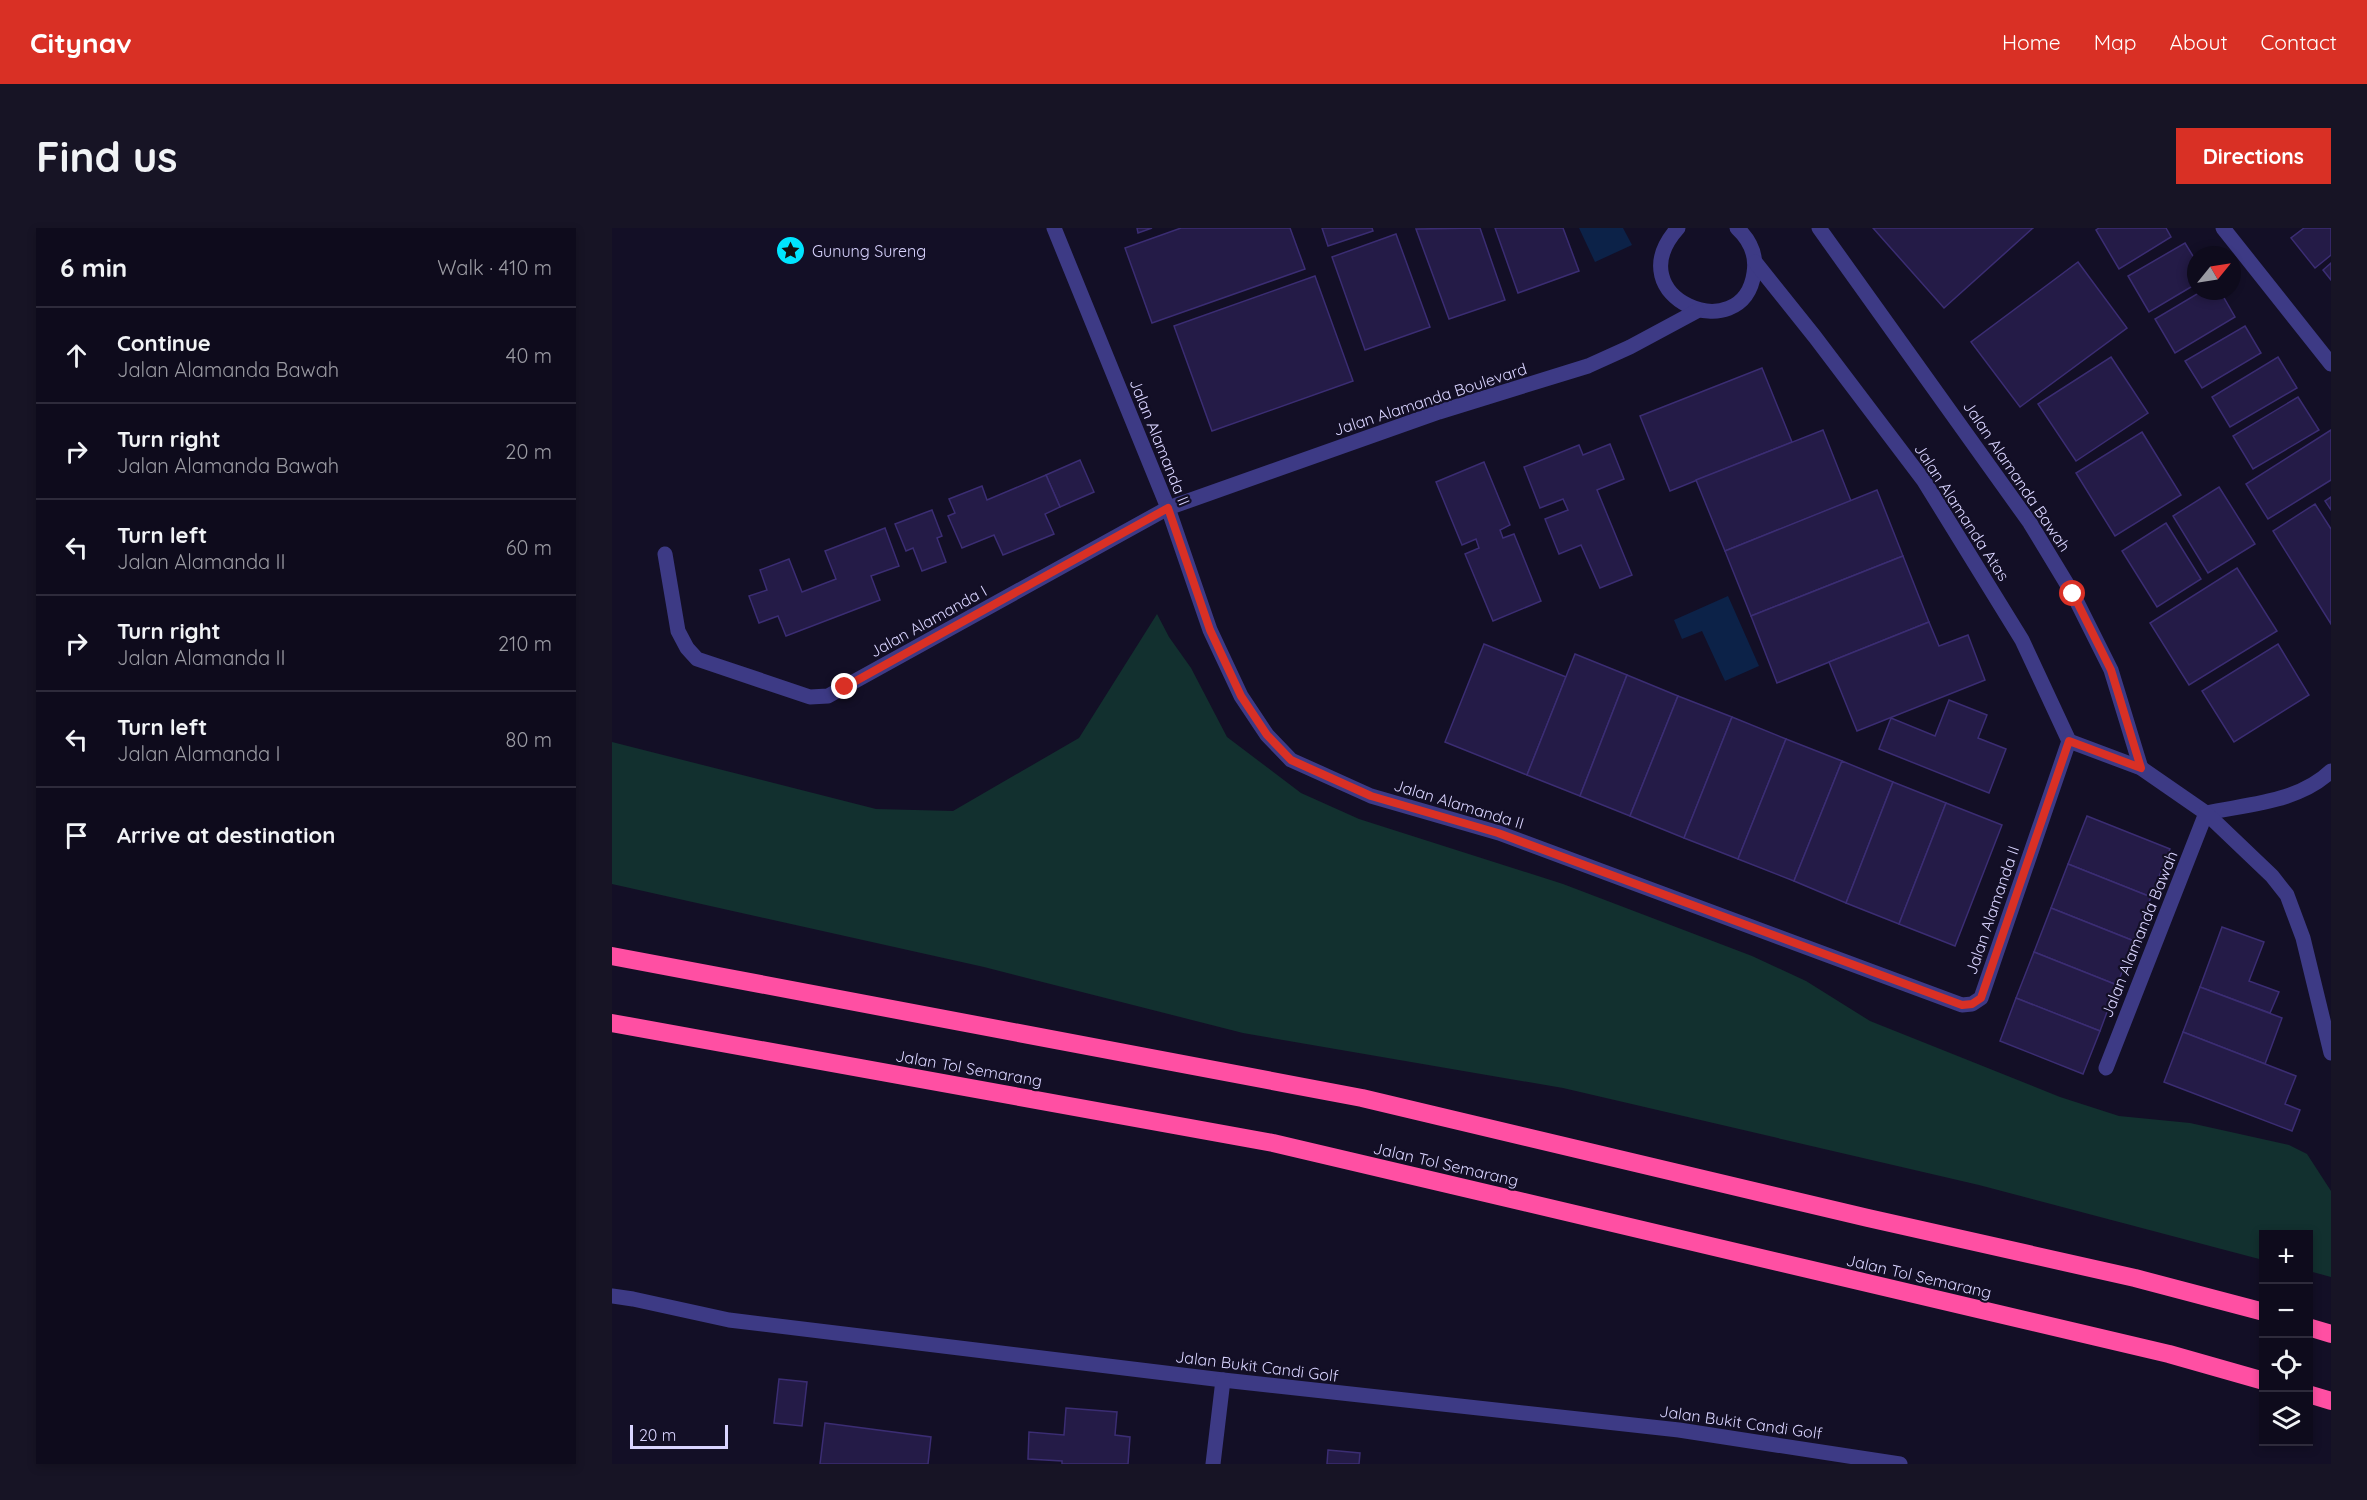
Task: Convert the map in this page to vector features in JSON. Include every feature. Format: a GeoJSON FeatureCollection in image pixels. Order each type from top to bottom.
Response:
{"type":"FeatureCollection","features":[{"type":"Feature","properties":{"kind":"highway"},"geometry":{"type":"LineString","coordinates":[[612,956],[1362,1098],[1868,1218],[2135,1278],[2259,1311]]}},
{"type":"Feature","properties":{"kind":"highway","name":"Jalan Tol Semarang"},"geometry":{"type":"LineString","coordinates":[[612,1023],[1273,1143],[2169,1354],[2259,1380]]}},
{"type":"Feature","properties":{"kind":"highway"},"geometry":{"type":"LineString","coordinates":[[2313,1329],[2331,1334]]}},
{"type":"Feature","properties":{"kind":"highway"},"geometry":{"type":"LineString","coordinates":[[2313,1396],[2331,1401]]}},
{"type":"Feature","properties":{"kind":"street","name":"Jalan Alamanda II"},"geometry":{"type":"LineString","coordinates":[[1054,228],[1168,508],[1210,630],[1241,696],[1267,735],[1291,760],[1371,796],[1498,833],[1962,1005],[1972,1004],[1981,998],[2069,741]]}},
{"type":"Feature","properties":{"kind":"street"},"geometry":{"type":"LineString","coordinates":[[1678,228],[1668,239],[1661,268],[1672,295],[1697,311]]}},
{"type":"Feature","properties":{"kind":"street"},"geometry":{"type":"LineString","coordinates":[[1737,228],[1752,247],[1755,262]]}},
{"type":"Feature","properties":{"kind":"street","name":"Jalan Alamanda Bawah"},"geometry":{"type":"LineString","coordinates":[[1819,228],[2030,523],[2073,594],[2111,670],[2141,768]]}},
{"type":"Feature","properties":{"kind":"street"},"geometry":{"type":"LineString","coordinates":[[2223,228],[2331,364]]}},
{"type":"Feature","properties":{"kind":"street","name":"Jalan Alamanda Boulevard"},"geometry":{"type":"LineString","coordinates":[[1168,508],[1439,412],[1588,366],[1630,347],[1697,311],[1712,312],[1726,309],[1738,302],[1748,290],[1754,277],[1755,262]]}},
{"type":"Feature","properties":{"kind":"street","name":"Jalan Alamanda Atas"},"geometry":{"type":"LineString","coordinates":[[1755,262],[1924,481],[2022,640],[2069,741]]}},
{"type":"Feature","properties":{"kind":"street","name":"Jalan Alamanda I"},"geometry":{"type":"LineString","coordinates":[[665,554],[678,631],[687,648],[697,658],[810,697],[828,696],[1168,508]]}},
{"type":"Feature","properties":{"kind":"street"},"geometry":{"type":"LineString","coordinates":[[2069,741],[2141,768],[2206,813],[2272,876],[2287,895],[2303,938],[2331,1053]]}},
{"type":"Feature","properties":{"kind":"street"},"geometry":{"type":"LineString","coordinates":[[2206,813],[2301,792],[2320,781],[2331,771]]}},
{"type":"Feature","properties":{"kind":"street","name":"Jalan Alamanda Bawah"},"geometry":{"type":"LineString","coordinates":[[2106,1068],[2206,813]]}},
{"type":"Feature","properties":{"kind":"street","name":"Jalan Bukit Candi Golf"},"geometry":{"type":"LineString","coordinates":[[612,1296],[729,1320],[1223,1380],[1679,1430],[1900,1464]]}},
{"type":"Feature","properties":{"kind":"street"},"geometry":{"type":"LineString","coordinates":[[1213,1464],[1223,1380]]}},
{"type":"Feature","properties":{"kind":"green space"},"geometry":{"type":"Polygon","coordinates":[[[1157,614],[1169,637],[1191,668],[1227,737],[1301,793],[1359,819],[1563,884],[1752,956],[1806,981],[1870,1021],[2060,1097],[2119,1116],[2190,1123],[2289,1145],[2307,1154],[2331,1191],[2331,1277],[2313,1272],[2313,1230],[2259,1230],[2259,1259],[1979,1185],[1563,1088],[1243,1033],[984,967],[612,884],[612,742],[876,809],[953,811],[1079,738],[1157,614]]]}},
{"type":"Feature","properties":{"kind":"water"},"geometry":{"type":"Polygon","coordinates":[[[1579,228],[1623,228],[1632,245],[1595,262],[1579,228]]]}},
{"type":"Feature","properties":{"kind":"water"},"geometry":{"type":"Polygon","coordinates":[[[1728,596],[1759,666],[1725,681],[1702,631],[1682,639],[1674,620],[1728,596]]]}},
{"type":"Feature","properties":{"kind":"building"},"geometry":{"type":"Polygon","coordinates":[[[1137,228],[1152,228],[1138,233],[1137,228]]]}},
{"type":"Feature","properties":{"kind":"building"},"geometry":{"type":"Polygon","coordinates":[[[1181,228],[1290,228],[1305,269],[1152,323],[1125,248],[1181,228]]]}},
{"type":"Feature","properties":{"kind":"building"},"geometry":{"type":"Polygon","coordinates":[[[1322,228],[1372,228],[1373,231],[1328,246],[1322,228]]]}},
{"type":"Feature","properties":{"kind":"building"},"geometry":{"type":"Polygon","coordinates":[[[1480,228],[1505,300],[1449,319],[1416,229],[1480,228]]]}},
{"type":"Feature","properties":{"kind":"building"},"geometry":{"type":"Polygon","coordinates":[[[1495,228],[1563,228],[1579,271],[1518,293],[1495,228]]]}},
{"type":"Feature","properties":{"kind":"building"},"geometry":{"type":"Polygon","coordinates":[[[1873,228],[2033,228],[1944,308],[1873,228]]]}},
{"type":"Feature","properties":{"kind":"building"},"geometry":{"type":"Polygon","coordinates":[[[2099,228],[2166,228],[2171,237],[2119,269],[2096,230],[2099,228]]]}},
{"type":"Feature","properties":{"kind":"building"},"geometry":{"type":"Polygon","coordinates":[[[2304,228],[2331,228],[2331,255],[2315,268],[2291,238],[2304,228]]]}},
{"type":"Feature","properties":{"kind":"building"},"geometry":{"type":"Polygon","coordinates":[[[1396,234],[1430,327],[1365,350],[1332,257],[1396,234]]]}},
{"type":"Feature","properties":{"kind":"building"},"geometry":{"type":"Polygon","coordinates":[[[2185,243],[2187,246],[2187,289],[2149,312],[2128,276],[2185,243]]]}},
{"type":"Feature","properties":{"kind":"building"},"geometry":{"type":"Polygon","coordinates":[[[2078,262],[2127,328],[2020,407],[1971,342],[2078,262]]]}},
{"type":"Feature","properties":{"kind":"building"},"geometry":{"type":"Polygon","coordinates":[[[2331,263],[2331,280],[2323,270],[2331,263]]]}},
{"type":"Feature","properties":{"kind":"building"},"geometry":{"type":"Polygon","coordinates":[[[1315,276],[1353,381],[1212,431],[1174,326],[1315,276]]]}},
{"type":"Feature","properties":{"kind":"building"},"geometry":{"type":"Polygon","coordinates":[[[2187,300],[2225,300],[2235,317],[2175,353],[2155,319],[2187,300]]]}},
{"type":"Feature","properties":{"kind":"building"},"geometry":{"type":"Polygon","coordinates":[[[2245,326],[2261,353],[2202,388],[2185,361],[2245,326]]]}},
{"type":"Feature","properties":{"kind":"building"},"geometry":{"type":"Polygon","coordinates":[[[2111,357],[2148,413],[2076,461],[2038,404],[2111,357]]]}},
{"type":"Feature","properties":{"kind":"building"},"geometry":{"type":"Polygon","coordinates":[[[2278,357],[2297,388],[2230,427],[2212,397],[2278,357]]]}},
{"type":"Feature","properties":{"kind":"building"},"geometry":{"type":"Polygon","coordinates":[[[1762,368],[1792,442],[1670,491],[1640,416],[1762,368]]]}},
{"type":"Feature","properties":{"kind":"building"},"geometry":{"type":"Polygon","coordinates":[[[2298,397],[2319,430],[2253,469],[2233,436],[2298,397]]]}},
{"type":"Feature","properties":{"kind":"building"},"geometry":{"type":"Polygon","coordinates":[[[1823,430],[1851,501],[1725,551],[1696,480],[1823,430]]]}},
{"type":"Feature","properties":{"kind":"building"},"geometry":{"type":"Polygon","coordinates":[[[2331,430],[2331,480],[2268,519],[2246,484],[2331,430]]]}},
{"type":"Feature","properties":{"kind":"building"},"geometry":{"type":"Polygon","coordinates":[[[2142,432],[2181,495],[2115,536],[2076,473],[2142,432]]]}},
{"type":"Feature","properties":{"kind":"building"},"geometry":{"type":"Polygon","coordinates":[[[1610,444],[1624,479],[1597,490],[1632,575],[1600,588],[1581,545],[1559,554],[1545,519],[1568,510],[1563,499],[1540,508],[1524,467],[1579,445],[1583,455],[1610,444]]]}},
{"type":"Feature","properties":{"kind":"building"},"geometry":{"type":"Polygon","coordinates":[[[1080,460],[1094,492],[1060,507],[1046,475],[1080,460]]]}},
{"type":"Feature","properties":{"kind":"building"},"geometry":{"type":"Polygon","coordinates":[[[1484,462],[1510,525],[1500,530],[1503,538],[1514,534],[1541,601],[1493,621],[1465,554],[1479,548],[1476,539],[1462,545],[1436,482],[1484,462]]]}},
{"type":"Feature","properties":{"kind":"building"},"geometry":{"type":"Polygon","coordinates":[[[1046,475],[1060,507],[1045,514],[1054,534],[1003,555],[994,535],[962,548],[948,516],[955,513],[949,499],[982,486],[987,500],[1046,475]]]}},
{"type":"Feature","properties":{"kind":"building"},"geometry":{"type":"Polygon","coordinates":[[[2219,487],[2255,544],[2208,573],[2173,516],[2219,487]]]}},
{"type":"Feature","properties":{"kind":"building"},"geometry":{"type":"Polygon","coordinates":[[[1877,490],[1903,556],[1751,616],[1725,551],[1877,490]]]}},
{"type":"Feature","properties":{"kind":"building"},"geometry":{"type":"Polygon","coordinates":[[[2331,497],[2331,510],[2325,501],[2331,497]]]}},
{"type":"Feature","properties":{"kind":"building"},"geometry":{"type":"Polygon","coordinates":[[[2315,504],[2331,529],[2331,624],[2273,531],[2315,504]]]}},
{"type":"Feature","properties":{"kind":"building"},"geometry":{"type":"Polygon","coordinates":[[[932,510],[942,536],[937,538],[946,562],[922,571],[913,548],[906,551],[895,524],[932,510]]]}},
{"type":"Feature","properties":{"kind":"building"},"geometry":{"type":"Polygon","coordinates":[[[2166,523],[2201,579],[2157,607],[2122,551],[2166,523]]]}},
{"type":"Feature","properties":{"kind":"building"},"geometry":{"type":"Polygon","coordinates":[[[885,528],[899,566],[871,576],[880,600],[786,636],[778,616],[759,623],[749,596],[767,590],[760,570],[789,559],[802,592],[836,579],[825,551],[885,528]]]}},
{"type":"Feature","properties":{"kind":"building"},"geometry":{"type":"Polygon","coordinates":[[[1903,556],[1929,622],[1777,683],[1751,616],[1903,556]]]}},
{"type":"Feature","properties":{"kind":"building"},"geometry":{"type":"Polygon","coordinates":[[[2237,568],[2277,631],[2189,685],[2150,623],[2237,568]]]}},
{"type":"Feature","properties":{"kind":"building"},"geometry":{"type":"Polygon","coordinates":[[[1929,622],[1939,646],[1968,635],[1985,680],[1857,731],[1829,662],[1929,622]]]}},
{"type":"Feature","properties":{"kind":"building"},"geometry":{"type":"Polygon","coordinates":[[[1484,644],[1566,677],[1527,775],[1445,742],[1484,644]]]}},
{"type":"Feature","properties":{"kind":"building"},"geometry":{"type":"Polygon","coordinates":[[[2278,644],[2309,695],[2234,742],[2202,691],[2278,644]]]}},
{"type":"Feature","properties":{"kind":"building"},"geometry":{"type":"Polygon","coordinates":[[[1575,654],[1627,675],[1580,796],[1527,775],[1575,654]]]}},
{"type":"Feature","properties":{"kind":"building"},"geometry":{"type":"Polygon","coordinates":[[[1627,675],[1678,696],[1630,816],[1580,796],[1627,675]]]}},
{"type":"Feature","properties":{"kind":"building"},"geometry":{"type":"Polygon","coordinates":[[[1678,696],[1732,717],[1684,838],[1630,816],[1678,696]]]}},
{"type":"Feature","properties":{"kind":"building"},"geometry":{"type":"Polygon","coordinates":[[[1949,700],[1987,715],[1978,738],[2006,749],[1989,793],[1879,749],[1891,718],[1935,736],[1949,700]]]}},
{"type":"Feature","properties":{"kind":"building"},"geometry":{"type":"Polygon","coordinates":[[[1732,717],[1786,739],[1738,859],[1684,838],[1732,717]]]}},
{"type":"Feature","properties":{"kind":"building"},"geometry":{"type":"Polygon","coordinates":[[[1786,739],[1842,761],[1794,881],[1738,859],[1786,739]]]}},
{"type":"Feature","properties":{"kind":"building"},"geometry":{"type":"Polygon","coordinates":[[[1842,761],[1893,782],[1846,903],[1794,881],[1842,761]]]}},
{"type":"Feature","properties":{"kind":"building"},"geometry":{"type":"Polygon","coordinates":[[[1893,782],[1946,803],[1899,924],[1846,903],[1893,782]]]}},
{"type":"Feature","properties":{"kind":"building"},"geometry":{"type":"Polygon","coordinates":[[[1946,803],[2002,825],[1955,946],[1899,924],[1946,803]]]}},
{"type":"Feature","properties":{"kind":"building"},"geometry":{"type":"Polygon","coordinates":[[[2087,816],[2170,849],[2151,897],[2068,864],[2087,816]]]}},
{"type":"Feature","properties":{"kind":"building"},"geometry":{"type":"Polygon","coordinates":[[[2068,864],[2151,897],[2134,941],[2051,908],[2068,864]]]}},
{"type":"Feature","properties":{"kind":"building"},"geometry":{"type":"Polygon","coordinates":[[[2051,908],[2134,941],[2117,985],[2034,952],[2051,908]]]}},
{"type":"Feature","properties":{"kind":"building"},"geometry":{"type":"Polygon","coordinates":[[[2222,927],[2264,942],[2249,981],[2279,992],[2270,1013],[2200,987],[2222,927]]]}},
{"type":"Feature","properties":{"kind":"building"},"geometry":{"type":"Polygon","coordinates":[[[2034,952],[2117,985],[2100,1031],[2016,998],[2034,952]]]}},
{"type":"Feature","properties":{"kind":"building"},"geometry":{"type":"Polygon","coordinates":[[[2200,987],[2282,1018],[2265,1064],[2183,1032],[2200,987]]]}},
{"type":"Feature","properties":{"kind":"building"},"geometry":{"type":"Polygon","coordinates":[[[2016,998],[2100,1031],[2083,1074],[2000,1041],[2016,998]]]}},
{"type":"Feature","properties":{"kind":"building"},"geometry":{"type":"Polygon","coordinates":[[[2183,1032],[2296,1076],[2285,1104],[2300,1110],[2292,1131],[2164,1082],[2183,1032]]]}},
{"type":"Feature","properties":{"kind":"building"},"geometry":{"type":"Polygon","coordinates":[[[779,1379],[807,1382],[802,1426],[774,1423],[779,1379]]]}},
{"type":"Feature","properties":{"kind":"building"},"geometry":{"type":"Polygon","coordinates":[[[1066,1408],[1117,1412],[1115,1435],[1130,1437],[1128,1464],[1062,1464],[1062,1461],[1028,1459],[1029,1432],[1064,1435],[1066,1408]]]}},
{"type":"Feature","properties":{"kind":"building"},"geometry":{"type":"Polygon","coordinates":[[[825,1423],[931,1437],[928,1464],[820,1464],[825,1423]]]}},
{"type":"Feature","properties":{"kind":"building"},"geometry":{"type":"Polygon","coordinates":[[[1328,1450],[1360,1453],[1359,1464],[1327,1464],[1328,1450]]]}},
{"type":"Feature","properties":{"kind":"place","name":"Gunung Sureng"},"geometry":{"type":"Point","coordinates":[791,251]}},
{"type":"Feature","properties":{"kind":"route"},"geometry":{"type":"LineString","coordinates":[[845,687],[1168,508],[1210,630],[1241,696],[1267,735],[1291,760],[1371,796],[1498,833],[1962,1005],[1972,1004],[1981,998],[2069,741],[2141,768],[2111,670],[2073,594]]}}]}
